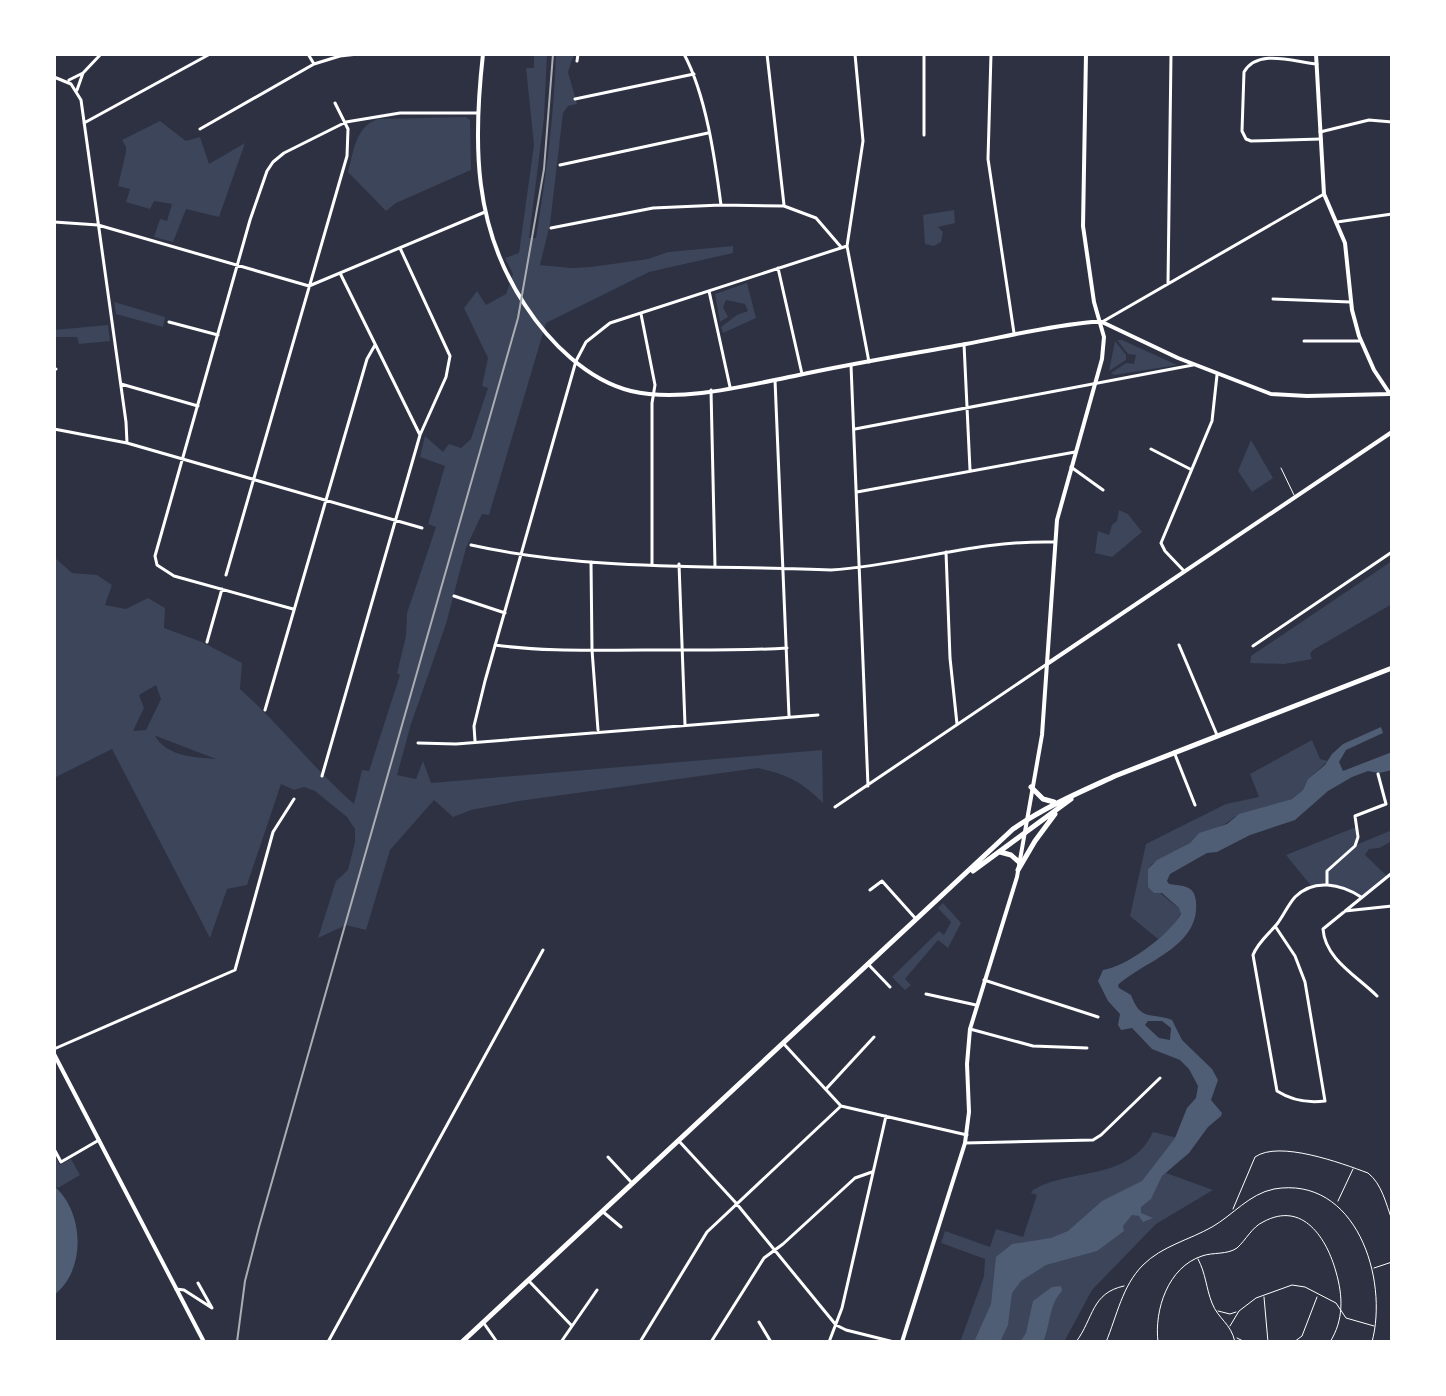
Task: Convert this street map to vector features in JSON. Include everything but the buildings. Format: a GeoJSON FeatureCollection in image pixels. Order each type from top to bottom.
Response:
{"type":"FeatureCollection","features":[{"type":"Feature","properties":{"kind":"main road"},"geometry":{"type":"LineString","coordinates":[[462,1342],[1026,820],[1055,802],[1073,797],[1107,779],[1392,668]]}},
{"type":"Feature","properties":{"kind":"main road"},"geometry":{"type":"LineString","coordinates":[[1031,787],[1043,799],[1055,802]]}},
{"type":"Feature","properties":{"kind":"main road"},"geometry":{"type":"LineString","coordinates":[[999,852],[1011,855],[1019,867],[1040,832],[1073,797]]}},
{"type":"Feature","properties":{"kind":"main road"},"geometry":{"type":"LineString","coordinates":[[956,883],[1061,808]]}},
{"type":"Feature","properties":{"kind":"street"},"geometry":{"type":"LineString","coordinates":[[76,91],[83,73],[101,54]]}},
{"type":"Feature","properties":{"kind":"street"},"geometry":{"type":"LineString","coordinates":[[84,123],[210,54]]}},
{"type":"Feature","properties":{"kind":"street"},"geometry":{"type":"LineString","coordinates":[[308,54],[314,64]]}},
{"type":"Feature","properties":{"kind":"street"},"geometry":{"type":"LineString","coordinates":[[200,129],[314,64],[358,54]]}},
{"type":"Feature","properties":{"kind":"street"},"geometry":{"type":"LineString","coordinates":[[483,54],[476,141],[485,212],[497,252],[517,293],[548,335],[576,361],[611,384],[654,394],[686,394],[775,380],[1014,333],[1102,322],[1324,194]]}},
{"type":"Feature","properties":{"kind":"street"},"geometry":{"type":"LineString","coordinates":[[577,61],[578,54]]}},
{"type":"Feature","properties":{"kind":"street"},"geometry":{"type":"LineString","coordinates":[[684,54],[694,74],[714,155],[721,205]]}},
{"type":"Feature","properties":{"kind":"street"},"geometry":{"type":"LineString","coordinates":[[767,54],[784,206]]}},
{"type":"Feature","properties":{"kind":"street"},"geometry":{"type":"LineString","coordinates":[[855,54],[863,141],[847,246],[869,362]]}},
{"type":"Feature","properties":{"kind":"street"},"geometry":{"type":"LineString","coordinates":[[924,54],[924,135]]}},
{"type":"Feature","properties":{"kind":"street"},"geometry":{"type":"LineString","coordinates":[[991,54],[988,159],[1014,333]]}},
{"type":"Feature","properties":{"kind":"street"},"geometry":{"type":"LineString","coordinates":[[902,1342],[967,1135],[970,1029],[1019,867],[1042,735],[1054,542],[1060,502],[1098,382],[1104,341],[1102,322],[1094,302],[1083,226],[1086,54]]}},
{"type":"Feature","properties":{"kind":"street"},"geometry":{"type":"LineString","coordinates":[[1168,284],[1171,54]]}},
{"type":"Feature","properties":{"kind":"street"},"geometry":{"type":"LineString","coordinates":[[1316,54],[1324,194],[1349,260],[1351,302],[1361,341],[1377,375],[1391,395]]}},
{"type":"Feature","properties":{"kind":"street"},"geometry":{"type":"LineString","coordinates":[[1317,64],[1274,58],[1259,58],[1248,64],[1244,72],[1242,131],[1251,141],[1321,139]]}},
{"type":"Feature","properties":{"kind":"street"},"geometry":{"type":"LineString","coordinates":[[67,81],[83,73]]}},
{"type":"Feature","properties":{"kind":"street"},"geometry":{"type":"LineString","coordinates":[[575,99],[694,74]]}},
{"type":"Feature","properties":{"kind":"street"},"geometry":{"type":"LineString","coordinates":[[54,77],[67,81],[81,100],[127,443]]}},
{"type":"Feature","properties":{"kind":"street"},"geometry":{"type":"LineString","coordinates":[[226,575],[347,156],[346,122],[335,103]]}},
{"type":"Feature","properties":{"kind":"street"},"geometry":{"type":"LineString","coordinates":[[293,609],[174,576],[157,565],[155,556],[250,220],[267,171],[284,153],[346,122],[400,113],[477,113]]}},
{"type":"Feature","properties":{"kind":"street"},"geometry":{"type":"LineString","coordinates":[[1320,132],[1369,120],[1392,122]]}},
{"type":"Feature","properties":{"kind":"street"},"geometry":{"type":"LineString","coordinates":[[560,165],[708,133]]}},
{"type":"Feature","properties":{"kind":"street"},"geometry":{"type":"LineString","coordinates":[[551,228],[653,208],[784,206],[816,218],[841,248]]}},
{"type":"Feature","properties":{"kind":"street"},"geometry":{"type":"LineString","coordinates":[[54,222],[98,225],[309,286],[485,212]]}},
{"type":"Feature","properties":{"kind":"street"},"geometry":{"type":"LineString","coordinates":[[1337,222],[1392,214]]}},
{"type":"Feature","properties":{"kind":"street"},"geometry":{"type":"LineString","coordinates":[[475,741],[477,709],[576,361],[586,342],[602,328],[641,313],[847,246]]}},
{"type":"Feature","properties":{"kind":"street"},"geometry":{"type":"LineString","coordinates":[[322,776],[394,520],[420,435],[446,377],[450,356],[400,248]]}},
{"type":"Feature","properties":{"kind":"street"},"geometry":{"type":"LineString","coordinates":[[778,268],[802,374]]}},
{"type":"Feature","properties":{"kind":"street"},"geometry":{"type":"LineString","coordinates":[[340,273],[420,435]]}},
{"type":"Feature","properties":{"kind":"street"},"geometry":{"type":"LineString","coordinates":[[709,291],[730,387]]}},
{"type":"Feature","properties":{"kind":"street"},"geometry":{"type":"LineString","coordinates":[[1273,299],[1351,302]]}},
{"type":"Feature","properties":{"kind":"street"},"geometry":{"type":"LineString","coordinates":[[641,313],[655,385],[652,403],[652,564]]}},
{"type":"Feature","properties":{"kind":"street"},"geometry":{"type":"LineString","coordinates":[[169,322],[218,335]]}},
{"type":"Feature","properties":{"kind":"street"},"geometry":{"type":"LineString","coordinates":[[1102,322],[1193,365],[1271,394],[1391,395]]}},
{"type":"Feature","properties":{"kind":"street"},"geometry":{"type":"LineString","coordinates":[[1304,341],[1361,341]]}},
{"type":"Feature","properties":{"kind":"street"},"geometry":{"type":"LineString","coordinates":[[964,344],[970,470]]}},
{"type":"Feature","properties":{"kind":"street"},"geometry":{"type":"LineString","coordinates":[[265,710],[367,359],[375,345]]}},
{"type":"Feature","properties":{"kind":"street"},"geometry":{"type":"LineString","coordinates":[[851,365],[868,786]]}},
{"type":"Feature","properties":{"kind":"street"},"geometry":{"type":"LineString","coordinates":[[855,429],[1193,365]]}},
{"type":"Feature","properties":{"kind":"street"},"geometry":{"type":"LineString","coordinates":[[1184,571],[1161,543],[1214,416],[1217,375]]}},
{"type":"Feature","properties":{"kind":"street"},"geometry":{"type":"LineString","coordinates":[[775,380],[789,717]]}},
{"type":"Feature","properties":{"kind":"street"},"geometry":{"type":"LineString","coordinates":[[121,384],[198,406]]}},
{"type":"Feature","properties":{"kind":"street"},"geometry":{"type":"LineString","coordinates":[[711,390],[715,567]]}},
{"type":"Feature","properties":{"kind":"street"},"geometry":{"type":"LineString","coordinates":[[54,429],[127,443],[422,528]]}},
{"type":"Feature","properties":{"kind":"street"},"geometry":{"type":"LineString","coordinates":[[835,807],[1392,432]]}},
{"type":"Feature","properties":{"kind":"street"},"geometry":{"type":"LineString","coordinates":[[1151,449],[1192,469]]}},
{"type":"Feature","properties":{"kind":"street"},"geometry":{"type":"LineString","coordinates":[[857,492],[1075,452]]}},
{"type":"Feature","properties":{"kind":"street"},"geometry":{"type":"LineString","coordinates":[[1071,467],[1103,490]]}},
{"type":"Feature","properties":{"kind":"street"},"geometry":{"type":"LineString","coordinates":[[471,545],[521,556],[591,562],[859,568],[993,543],[1054,542]]}},
{"type":"Feature","properties":{"kind":"street"},"geometry":{"type":"LineString","coordinates":[[946,552],[950,658],[957,725]]}},
{"type":"Feature","properties":{"kind":"street"},"geometry":{"type":"LineString","coordinates":[[1253,646],[1392,552]]}},
{"type":"Feature","properties":{"kind":"street"},"geometry":{"type":"LineString","coordinates":[[591,562],[592,650],[598,732]]}},
{"type":"Feature","properties":{"kind":"street"},"geometry":{"type":"LineString","coordinates":[[679,564],[685,726]]}},
{"type":"Feature","properties":{"kind":"street"},"geometry":{"type":"LineString","coordinates":[[207,642],[222,589]]}},
{"type":"Feature","properties":{"kind":"street"},"geometry":{"type":"LineString","coordinates":[[454,596],[505,613]]}},
{"type":"Feature","properties":{"kind":"street"},"geometry":{"type":"LineString","coordinates":[[495,645],[560,652],[788,647]]}},
{"type":"Feature","properties":{"kind":"street"},"geometry":{"type":"LineString","coordinates":[[1179,645],[1217,735]]}},
{"type":"Feature","properties":{"kind":"street"},"geometry":{"type":"LineString","coordinates":[[418,743],[448,745],[818,715]]}},
{"type":"Feature","properties":{"kind":"street"},"geometry":{"type":"LineString","coordinates":[[1174,752],[1195,805]]}},
{"type":"Feature","properties":{"kind":"street"},"geometry":{"type":"LineString","coordinates":[[1327,885],[1327,871],[1357,842],[1355,816],[1386,804],[1378,774]]}},
{"type":"Feature","properties":{"kind":"street"},"geometry":{"type":"LineString","coordinates":[[204,1342],[54,1051],[235,970],[273,832],[294,799]]}},
{"type":"Feature","properties":{"kind":"street"},"geometry":{"type":"LineString","coordinates":[[1377,996],[1331,954],[1325,944],[1323,929],[1392,873]]}},
{"type":"Feature","properties":{"kind":"street"},"geometry":{"type":"LineString","coordinates":[[870,890],[882,881],[916,919]]}},
{"type":"Feature","properties":{"kind":"street"},"geometry":{"type":"LineString","coordinates":[[1275,926],[1291,948],[1303,974],[1325,1101],[1309,1102],[1277,1091],[1252,960],[1257,945],[1301,892],[1327,885],[1343,887],[1361,897]]}},
{"type":"Feature","properties":{"kind":"street"},"geometry":{"type":"LineString","coordinates":[[1345,911],[1392,906]]}},
{"type":"Feature","properties":{"kind":"street"},"geometry":{"type":"LineString","coordinates":[[328,1342],[543,950]]}},
{"type":"Feature","properties":{"kind":"street"},"geometry":{"type":"LineString","coordinates":[[868,964],[890,987]]}},
{"type":"Feature","properties":{"kind":"street"},"geometry":{"type":"LineString","coordinates":[[984,980],[1098,1017]]}},
{"type":"Feature","properties":{"kind":"street"},"geometry":{"type":"LineString","coordinates":[[926,994],[976,1005]]}},
{"type":"Feature","properties":{"kind":"street"},"geometry":{"type":"LineString","coordinates":[[970,1029],[1033,1046],[1087,1048]]}},
{"type":"Feature","properties":{"kind":"street"},"geometry":{"type":"LineString","coordinates":[[826,1089],[874,1037]]}},
{"type":"Feature","properties":{"kind":"street"},"geometry":{"type":"LineString","coordinates":[[785,1040],[841,1106],[967,1135]]}},
{"type":"Feature","properties":{"kind":"street"},"geometry":{"type":"LineString","coordinates":[[965,1143],[1093,1140],[1160,1078]]}},
{"type":"Feature","properties":{"kind":"street"},"geometry":{"type":"LineString","coordinates":[[640,1342],[707,1232],[841,1106]]}},
{"type":"Feature","properties":{"kind":"street"},"geometry":{"type":"LineString","coordinates":[[829,1342],[836,1325],[886,1116]]}},
{"type":"Feature","properties":{"kind":"street"},"geometry":{"type":"LineString","coordinates":[[54,1149],[61,1162],[99,1140]]}},
{"type":"Feature","properties":{"kind":"street"},"geometry":{"type":"LineString","coordinates":[[678,1140],[736,1203],[836,1325],[894,1342]]}},
{"type":"Feature","properties":{"kind":"street"},"geometry":{"type":"LineString","coordinates":[[608,1157],[632,1183]]}},
{"type":"Feature","properties":{"kind":"street"},"geometry":{"type":"LineString","coordinates":[[711,1342],[760,1261],[855,1178],[872,1172]]}},
{"type":"Feature","properties":{"kind":"street"},"geometry":{"type":"LineString","coordinates":[[602,1211],[621,1227]]}},
{"type":"Feature","properties":{"kind":"street"},"geometry":{"type":"LineString","coordinates":[[528,1280],[572,1326]]}},
{"type":"Feature","properties":{"kind":"street"},"geometry":{"type":"LineString","coordinates":[[176,1289],[184,1290],[212,1308],[198,1283]]}},
{"type":"Feature","properties":{"kind":"street"},"geometry":{"type":"LineString","coordinates":[[561,1342],[597,1290]]}},
{"type":"Feature","properties":{"kind":"street"},"geometry":{"type":"LineString","coordinates":[[483,1322],[497,1342]]}},
{"type":"Feature","properties":{"kind":"street"},"geometry":{"type":"LineString","coordinates":[[759,1322],[771,1342]]}},
{"type":"Feature","properties":{"kind":"lane"},"geometry":{"type":"LineString","coordinates":[[1281,468],[1295,497]]}},
{"type":"Feature","properties":{"kind":"lane"},"geometry":{"type":"LineString","coordinates":[[1232,1211],[1255,1157],[1268,1151],[1290,1151],[1354,1168],[1375,1179],[1392,1220]]}},
{"type":"Feature","properties":{"kind":"lane"},"geometry":{"type":"LineString","coordinates":[[1337,1203],[1354,1168]]}},
{"type":"Feature","properties":{"kind":"lane"},"geometry":{"type":"LineString","coordinates":[[1106,1342],[1127,1285],[1157,1253],[1212,1227],[1255,1195],[1273,1189],[1291,1188],[1337,1203],[1363,1242],[1372,1269],[1377,1301],[1372,1342]]}},
{"type":"Feature","properties":{"kind":"lane"},"geometry":{"type":"LineString","coordinates":[[1158,1342],[1163,1297],[1171,1279],[1184,1265],[1197,1257],[1236,1248],[1262,1222],[1276,1217],[1294,1217],[1310,1224],[1330,1251],[1339,1280],[1342,1313],[1330,1342]]}},
{"type":"Feature","properties":{"kind":"lane"},"geometry":{"type":"LineString","coordinates":[[1197,1257],[1206,1275],[1215,1310],[1230,1326],[1235,1342]]}},
{"type":"Feature","properties":{"kind":"lane"},"geometry":{"type":"LineString","coordinates":[[1372,1269],[1392,1262]]}},
{"type":"Feature","properties":{"kind":"lane"},"geometry":{"type":"LineString","coordinates":[[1076,1342],[1100,1296],[1127,1285]]}},
{"type":"Feature","properties":{"kind":"lane"},"geometry":{"type":"LineString","coordinates":[[1215,1310],[1230,1314],[1264,1295],[1292,1285],[1305,1287],[1336,1303],[1346,1318],[1376,1326]]}},
{"type":"Feature","properties":{"kind":"lane"},"geometry":{"type":"LineString","coordinates":[[1264,1295],[1268,1342]]}},
{"type":"Feature","properties":{"kind":"lane"},"geometry":{"type":"LineString","coordinates":[[1294,1342],[1302,1336],[1318,1295]]}},
{"type":"Feature","properties":{"kind":"lane"},"geometry":{"type":"LineString","coordinates":[[1230,1326],[1239,1311]]}},
{"type":"Feature","properties":{"kind":"lane"},"geometry":{"type":"LineString","coordinates":[[1235,1337],[1245,1342]]}},
{"type":"Feature","properties":{"kind":"shaded area"},"geometry":{"type":"Polygon","coordinates":[[[534,54],[547,54],[544,118],[529,238],[536,238],[543,192],[556,54],[574,54],[568,72],[577,104],[568,106],[563,113],[550,224],[540,265],[591,267],[648,259],[668,252],[733,246],[733,253],[649,272],[546,323],[489,515],[482,514],[466,548],[446,624],[411,724],[397,775],[416,779],[423,761],[431,783],[822,750],[823,803],[794,780],[758,768],[519,801],[471,810],[453,817],[434,800],[390,850],[366,930],[346,925],[318,938],[336,881],[348,870],[355,829],[347,817],[315,791],[304,787],[294,790],[281,784],[247,885],[227,889],[210,938],[112,749],[54,778],[54,557],[72,573],[97,575],[112,585],[105,605],[126,609],[148,598],[165,608],[164,628],[202,642],[242,663],[240,689],[354,804],[362,770],[369,771],[400,675],[397,673],[406,636],[407,613],[436,527],[428,524],[445,466],[420,457],[425,436],[443,452],[449,444],[461,448],[471,439],[488,388],[482,386],[488,358],[464,308],[477,291],[486,305],[506,294],[513,274],[505,258],[519,253],[534,145],[526,68],[534,68],[534,54]],[[156,685],[139,695],[144,708],[133,731],[146,730],[161,699],[156,685]],[[156,736],[174,752],[216,759],[156,736]]]}},
{"type":"Feature","properties":{"kind":"shaded area"},"geometry":{"type":"Polygon","coordinates":[[[466,117],[470,120],[471,170],[396,203],[386,211],[348,172],[360,134],[378,119],[466,117]]]}},
{"type":"Feature","properties":{"kind":"shaded area"},"geometry":{"type":"Polygon","coordinates":[[[160,121],[186,141],[200,137],[209,164],[245,143],[219,217],[186,209],[173,242],[154,237],[160,219],[167,221],[172,204],[154,201],[150,209],[126,202],[130,189],[118,186],[126,152],[122,140],[160,121]]]}},
{"type":"Feature","properties":{"kind":"shaded area"},"geometry":{"type":"Polygon","coordinates":[[[954,210],[955,223],[938,227],[943,232],[941,242],[934,246],[925,244],[923,215],[954,210]]]}},
{"type":"Feature","properties":{"kind":"shaded area"},"geometry":{"type":"Polygon","coordinates":[[[747,283],[756,318],[723,333],[721,327],[748,311],[745,304],[726,300],[723,307],[728,317],[720,322],[715,294],[747,283]]]}},
{"type":"Feature","properties":{"kind":"shaded area"},"geometry":{"type":"Polygon","coordinates":[[[114,302],[165,317],[163,327],[116,314],[114,302]]]}},
{"type":"Feature","properties":{"kind":"shaded area"},"geometry":{"type":"Polygon","coordinates":[[[108,325],[110,341],[79,344],[77,337],[54,337],[54,330],[108,325]]]}},
{"type":"Feature","properties":{"kind":"shaded area"},"geometry":{"type":"Polygon","coordinates":[[[1117,340],[1177,365],[1114,375],[1111,373],[1126,363],[1134,364],[1136,355],[1128,354],[1117,340]]]}},
{"type":"Feature","properties":{"kind":"shaded area"},"geometry":{"type":"Polygon","coordinates":[[[1115,341],[1126,355],[1126,360],[1109,371],[1115,341]]]}},
{"type":"Feature","properties":{"kind":"shaded area"},"geometry":{"type":"Polygon","coordinates":[[[1251,440],[1273,478],[1252,492],[1238,471],[1251,440]]]}},
{"type":"Feature","properties":{"kind":"shaded area"},"geometry":{"type":"Polygon","coordinates":[[[1119,510],[1128,514],[1142,532],[1112,557],[1095,553],[1098,531],[1109,535],[1119,510]]]}},
{"type":"Feature","properties":{"kind":"shaded area"},"geometry":{"type":"Polygon","coordinates":[[[1392,561],[1392,604],[1313,650],[1310,654],[1312,659],[1284,664],[1250,663],[1251,656],[1392,561]]]}},
{"type":"Feature","properties":{"kind":"shaded area"},"geometry":{"type":"Polygon","coordinates":[[[1381,727],[1383,733],[1346,750],[1339,762],[1343,771],[1392,752],[1392,770],[1379,773],[1368,771],[1352,777],[1328,791],[1295,820],[1250,835],[1217,852],[1207,853],[1170,874],[1169,884],[1187,887],[1195,896],[1195,918],[1189,931],[1180,942],[1118,985],[1131,995],[1143,1013],[1172,1020],[1182,1040],[1212,1069],[1218,1080],[1211,1100],[1222,1113],[1221,1116],[1208,1127],[1189,1153],[1162,1176],[1151,1199],[1141,1207],[1141,1213],[1153,1218],[1143,1222],[1139,1216],[1132,1215],[1123,1226],[1124,1231],[1097,1251],[1046,1265],[1021,1281],[1012,1293],[1008,1325],[1000,1342],[974,1342],[991,1304],[996,1257],[1012,1244],[1051,1238],[1068,1231],[1102,1201],[1142,1181],[1175,1138],[1187,1108],[1196,1098],[1198,1086],[1180,1060],[1152,1049],[1132,1028],[1121,1030],[1118,1025],[1120,1014],[1108,1001],[1098,981],[1103,970],[1123,963],[1146,949],[1181,914],[1179,908],[1162,893],[1154,893],[1148,887],[1148,869],[1157,860],[1190,843],[1199,833],[1227,824],[1239,814],[1292,799],[1343,744],[1381,727]],[[1148,1021],[1145,1025],[1159,1038],[1170,1040],[1171,1028],[1162,1021],[1148,1021]]]}},
{"type":"Feature","properties":{"kind":"shaded area"},"geometry":{"type":"Polygon","coordinates":[[[1312,740],[1320,759],[1328,761],[1292,799],[1234,817],[1200,834],[1148,869],[1160,893],[1182,911],[1170,931],[1158,939],[1130,916],[1146,844],[1226,804],[1259,797],[1250,774],[1312,740]]]}},
{"type":"Feature","properties":{"kind":"shaded area"},"geometry":{"type":"Polygon","coordinates":[[[1356,827],[1356,845],[1392,830],[1392,841],[1369,849],[1365,855],[1387,876],[1361,897],[1338,886],[1312,887],[1286,855],[1356,827]]]}},
{"type":"Feature","properties":{"kind":"shaded area"},"geometry":{"type":"Polygon","coordinates":[[[943,903],[961,923],[948,948],[938,940],[905,979],[911,985],[905,990],[892,977],[939,931],[944,935],[951,922],[938,908],[943,903]]]}},
{"type":"Feature","properties":{"kind":"shaded area"},"geometry":{"type":"Polygon","coordinates":[[[1153,1132],[1190,1141],[1182,1156],[1166,1173],[1213,1190],[1156,1224],[1092,1290],[1064,1342],[960,1342],[984,1276],[985,1259],[941,1243],[945,1231],[990,1247],[996,1229],[1023,1237],[1037,1195],[1031,1193],[1033,1190],[1130,1159],[1143,1148],[1153,1132]]]}},
{"type":"Feature","properties":{"kind":"shaded area"},"geometry":{"type":"Polygon","coordinates":[[[54,1154],[60,1165],[71,1159],[80,1175],[58,1188],[54,1186],[54,1154]]]}},
{"type":"Feature","properties":{"kind":"shaded area"},"geometry":{"type":"Polygon","coordinates":[[[54,1186],[71,1210],[78,1240],[72,1271],[54,1295],[54,1186]]]}},
{"type":"Feature","properties":{"kind":"shaded area"},"geometry":{"type":"Polygon","coordinates":[[[1061,1286],[1062,1291],[1054,1303],[1043,1342],[1020,1342],[1026,1333],[1033,1301],[1052,1287],[1061,1286]]]}},
{"type":"Feature","properties":{"kind":"railway"},"geometry":{"type":"LineString","coordinates":[[237,1342],[245,1281],[259,1227],[518,318],[544,169],[553,54]]}}]}
